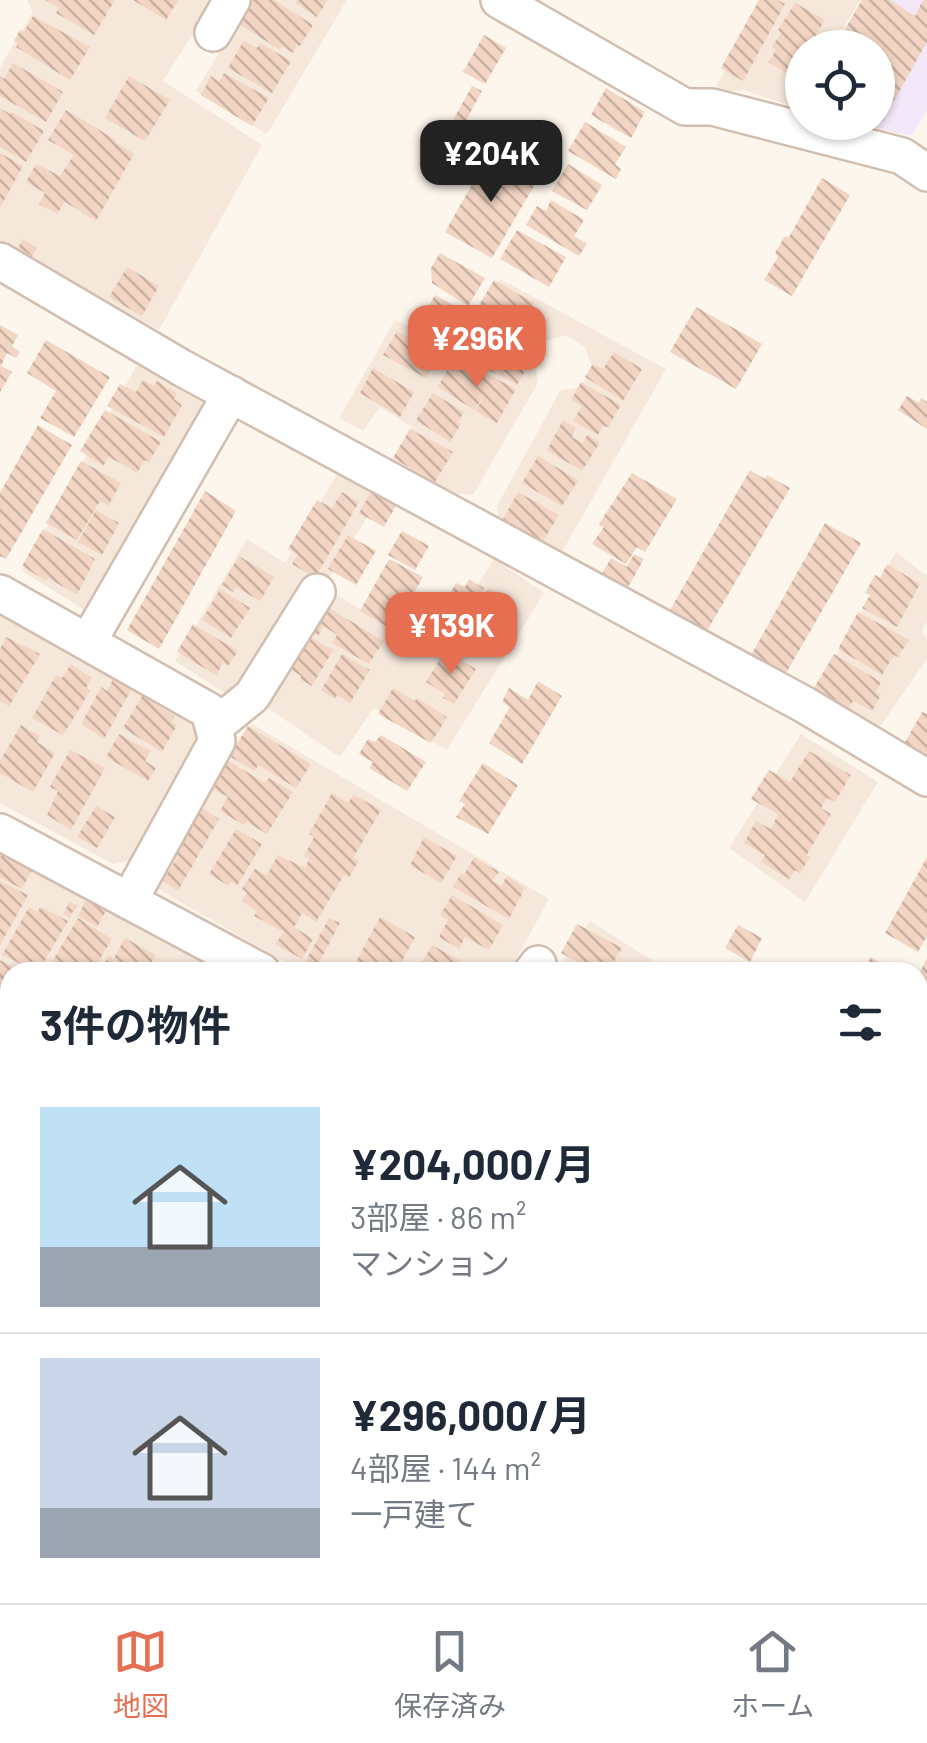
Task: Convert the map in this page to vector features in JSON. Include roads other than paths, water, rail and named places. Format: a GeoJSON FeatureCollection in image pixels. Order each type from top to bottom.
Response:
{"type":"FeatureCollection","features":[{"type":"Feature","properties":{"kind":"street"},"geometry":{"type":"LineString","coordinates":[[213,33],[232,0]]}},
{"type":"Feature","properties":{"kind":"street"},"geometry":{"type":"LineString","coordinates":[[499,0],[685,106],[712,106],[902,156],[927,173]]}},
{"type":"Feature","properties":{"kind":"street"},"geometry":{"type":"LineString","coordinates":[[0,261],[231,394],[805,705],[927,778]]}},
{"type":"Feature","properties":{"kind":"street"},"geometry":{"type":"LineString","coordinates":[[95,631],[231,394]]}},
{"type":"Feature","properties":{"kind":"street"},"geometry":{"type":"LineString","coordinates":[[214,727],[252,696],[317,592]]}},
{"type":"Feature","properties":{"kind":"street"},"geometry":{"type":"LineString","coordinates":[[0,593],[95,631],[209,711],[217,741],[129,901]]}},
{"type":"Feature","properties":{"kind":"street"},"geometry":{"type":"LineString","coordinates":[[0,832],[243,962]]}}]}
